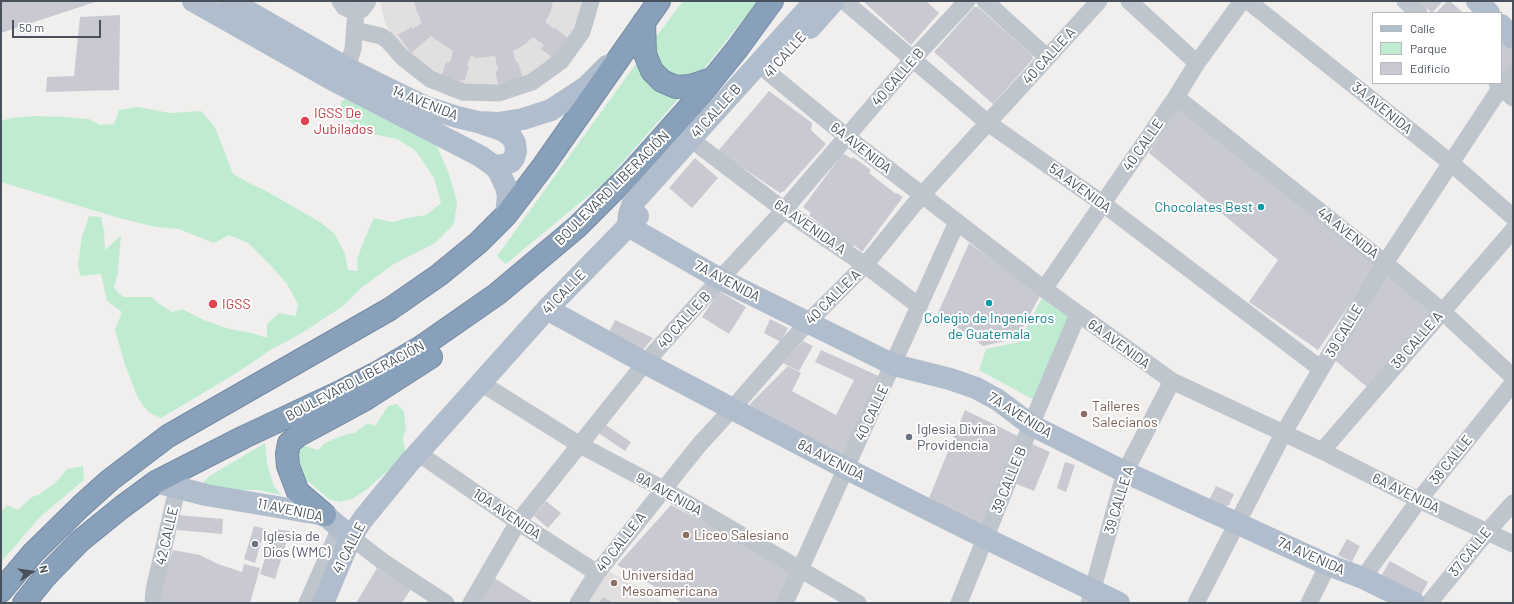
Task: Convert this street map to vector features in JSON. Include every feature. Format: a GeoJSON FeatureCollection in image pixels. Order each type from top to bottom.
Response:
{"type":"FeatureCollection","features":[{"type":"Feature","properties":{"kind":"highway"},"geometry":{"type":"LineString","coordinates":[[1,591],[33,553],[81,506],[110,480],[168,436],[390,309],[439,275],[478,243],[506,215],[544,165],[659,1]]}},
{"type":"Feature","properties":{"kind":"highway","name":"BOULEVARD LIBERACIÓN"},"geometry":{"type":"LineString","coordinates":[[24,603],[45,577],[80,541],[156,482],[180,479],[375,374],[421,348],[497,294],[577,227],[658,143],[712,79],[772,2]]}},
{"type":"Feature","properties":{"kind":"highway"},"geometry":{"type":"LineString","coordinates":[[644,22],[645,54],[652,71],[662,81],[676,87],[691,86],[712,79]]}},
{"type":"Feature","properties":{"kind":"highway"},"geometry":{"type":"LineString","coordinates":[[339,527],[298,492],[288,466],[287,454],[289,443],[299,435],[364,400],[440,351],[470,329],[489,312],[497,294]]}},
{"type":"Feature","properties":{"kind":"main road","name":"14 AVENIDA"},"geometry":{"type":"LineString","coordinates":[[193,1],[331,80],[480,156],[494,166],[499,172],[506,187],[508,196],[506,215]]}},
{"type":"Feature","properties":{"kind":"main road","name":"14 AVENIDA"},"geometry":{"type":"LineString","coordinates":[[230,1],[347,68],[426,107],[456,117],[478,122],[498,123],[523,119],[551,110],[586,87],[605,68],[620,56]]}},
{"type":"Feature","properties":{"kind":"main road","name":"41 CALLE B"},"geometry":{"type":"LineString","coordinates":[[628,226],[629,214],[633,203],[815,1]]}},
{"type":"Feature","properties":{"kind":"main road","name":"41 CALLE"},"geometry":{"type":"LineString","coordinates":[[323,603],[339,527],[363,519],[418,453],[547,309],[628,226],[769,74],[834,1]]}},
{"type":"Feature","properties":{"kind":"main road"},"geometry":{"type":"LineString","coordinates":[[1477,1],[1488,12]]}},
{"type":"Feature","properties":{"kind":"main road"},"geometry":{"type":"LineString","coordinates":[[1502,27],[1513,38]]}},
{"type":"Feature","properties":{"kind":"main road"},"geometry":{"type":"LineString","coordinates":[[478,122],[502,130],[511,136],[515,143],[516,151],[511,162],[504,166],[494,166]]}},
{"type":"Feature","properties":{"kind":"main road","name":"7A AVENIDA"},"geometry":{"type":"LineString","coordinates":[[628,226],[720,279],[894,365],[950,379],[976,388],[998,400],[1031,426],[1125,472],[1328,565],[1363,578],[1414,603]]}},
{"type":"Feature","properties":{"kind":"main road","name":"8A AVENIDA"},"geometry":{"type":"LineString","coordinates":[[547,309],[645,363],[847,469],[986,538],[1091,597],[1119,603]]}},
{"type":"Feature","properties":{"kind":"main road","name":"11 AVENIDA"},"geometry":{"type":"LineString","coordinates":[[180,479],[206,495],[339,527]]}},
{"type":"Feature","properties":{"kind":"street"},"geometry":{"type":"LineString","coordinates":[[340,1],[347,10],[362,6]]}},
{"type":"Feature","properties":{"kind":"street"},"geometry":{"type":"LineString","coordinates":[[355,30],[381,36],[387,40],[402,57],[430,79],[463,92],[499,93],[532,82],[561,61],[582,32],[591,1]]}},
{"type":"Feature","properties":{"kind":"street","name":"5A AVENIDA"},"geometry":{"type":"LineString","coordinates":[[844,1],[988,123],[1102,203],[1321,369]]}},
{"type":"Feature","properties":{"kind":"street","name":"40 CALLE B"},"geometry":{"type":"LineString","coordinates":[[472,603],[518,522],[645,363],[784,210],[913,60],[967,1]]}},
{"type":"Feature","properties":{"kind":"street"},"geometry":{"type":"LineString","coordinates":[[985,1],[1047,57]]}},
{"type":"Feature","properties":{"kind":"street","name":"40 CALLE A"},"geometry":{"type":"LineString","coordinates":[[578,603],[597,573],[662,489],[699,445],[807,323],[865,265],[922,196],[1099,1]]}},
{"type":"Feature","properties":{"kind":"street"},"geometry":{"type":"LineString","coordinates":[[1129,1],[1197,63]]}},
{"type":"Feature","properties":{"kind":"street","name":"40 CALLE"},"geometry":{"type":"LineString","coordinates":[[1044,289],[1176,97],[1197,63],[1242,1]]}},
{"type":"Feature","properties":{"kind":"street","name":"3A AVENIDA"},"geometry":{"type":"LineString","coordinates":[[1248,1],[1451,163],[1513,217]]}},
{"type":"Feature","properties":{"kind":"street"},"geometry":{"type":"LineString","coordinates":[[1405,1],[1418,12]]}},
{"type":"Feature","properties":{"kind":"street"},"geometry":{"type":"LineString","coordinates":[[347,68],[353,49],[355,30],[362,6]]}},
{"type":"Feature","properties":{"kind":"street","name":"39 CALLE"},"geometry":{"type":"LineString","coordinates":[[1196,603],[1283,434],[1321,369],[1385,263],[1451,163],[1504,89],[1513,73]]}},
{"type":"Feature","properties":{"kind":"street","name":"6A AVENIDA"},"geometry":{"type":"LineString","coordinates":[[769,74],[846,137],[1044,289],[1172,381],[1322,451],[1419,500],[1513,544]]}},
{"type":"Feature","properties":{"kind":"street","name":"4A AVENIDA"},"geometry":{"type":"LineString","coordinates":[[1176,97],[1385,263],[1442,311],[1513,377]]}},
{"type":"Feature","properties":{"kind":"street","name":"6A AVENIDA A"},"geometry":{"type":"LineString","coordinates":[[701,147],[784,210],[865,265],[919,306]]}},
{"type":"Feature","properties":{"kind":"street","name":"40 CALLE"},"geometry":{"type":"LineString","coordinates":[[785,603],[894,365],[957,222]]}},
{"type":"Feature","properties":{"kind":"street","name":"38 CALLE A"},"geometry":{"type":"LineString","coordinates":[[1322,451],[1513,230]]}},
{"type":"Feature","properties":{"kind":"street","name":"39 CALLE B"},"geometry":{"type":"LineString","coordinates":[[959,603],[1078,314]]}},
{"type":"Feature","properties":{"kind":"street","name":"39 CALLE A"},"geometry":{"type":"LineString","coordinates":[[1091,597],[1125,472],[1172,381]]}},
{"type":"Feature","properties":{"kind":"street","name":"9A AVENIDA"},"geometry":{"type":"LineString","coordinates":[[481,383],[580,445],[662,489],[858,603]]}},
{"type":"Feature","properties":{"kind":"street","name":"38 CALLE"},"geometry":{"type":"LineString","coordinates":[[1363,578],[1419,500],[1513,383]]}},
{"type":"Feature","properties":{"kind":"street","name":"10A AVENIDA"},"geometry":{"type":"LineString","coordinates":[[418,453],[518,522],[597,573]]}},
{"type":"Feature","properties":{"kind":"street","name":"42 CALLE"},"geometry":{"type":"LineString","coordinates":[[153,603],[154,590],[180,479]]}},
{"type":"Feature","properties":{"kind":"street","name":"37 CALLE"},"geometry":{"type":"LineString","coordinates":[[1429,603],[1487,532],[1513,503]]}},
{"type":"Feature","properties":{"kind":"street","name":"41 CALLE"},"geometry":{"type":"LineString","coordinates":[[307,603],[339,527]]}},
{"type":"Feature","properties":{"kind":"street","name":"11 AVENIDA"},"geometry":{"type":"LineString","coordinates":[[339,527],[382,561],[446,603]]}},
{"type":"Feature","properties":{"kind":"street"},"geometry":{"type":"LineString","coordinates":[[1309,603],[1328,565]]}},
{"type":"Feature","properties":{"kind":"shaded area"},"geometry":{"type":"Polygon","coordinates":[[[380,1],[582,1],[576,27],[550,63],[512,85],[447,84],[395,43],[385,23],[380,1]]]}},
{"type":"Feature","properties":{"kind":"shaded area","name":"Universidad Mesoamericana"},"geometry":{"type":"Polygon","coordinates":[[[607,570],[666,603],[586,603],[607,570]]]}},
{"type":"Feature","properties":{"kind":"green space"},"geometry":{"type":"Polygon","coordinates":[[[683,1],[758,1],[694,81],[605,182],[506,264],[497,256],[683,1]]]}},
{"type":"Feature","properties":{"kind":"green space"},"geometry":{"type":"Polygon","coordinates":[[[350,95],[436,144],[449,174],[457,202],[454,224],[435,243],[394,264],[361,288],[343,306],[302,333],[269,351],[238,372],[161,418],[148,412],[138,398],[125,365],[115,330],[122,312],[107,301],[101,274],[80,276],[78,264],[82,236],[89,216],[101,217],[104,231],[105,250],[121,235],[118,272],[114,288],[123,297],[152,297],[172,312],[182,309],[204,320],[229,329],[252,333],[267,338],[267,324],[279,313],[296,316],[298,304],[287,284],[248,243],[229,235],[214,243],[179,229],[156,227],[119,218],[1,182],[1,121],[11,118],[36,116],[67,117],[89,119],[100,125],[114,124],[119,110],[138,107],[170,113],[201,111],[215,127],[233,174],[320,222],[334,233],[345,254],[348,270],[358,271],[357,260],[374,218],[392,222],[426,215],[441,203],[434,178],[416,151],[397,139],[363,132],[341,114],[341,102],[350,95]]]}},
{"type":"Feature","properties":{"kind":"green space"},"geometry":{"type":"Polygon","coordinates":[[[1042,298],[1069,314],[1034,400],[979,370],[986,349],[1019,342],[1042,298]]]}},
{"type":"Feature","properties":{"kind":"green space"},"geometry":{"type":"Polygon","coordinates":[[[397,404],[404,412],[406,429],[403,438],[405,451],[395,464],[366,490],[352,499],[339,502],[329,499],[304,478],[299,466],[297,450],[305,446],[318,450],[325,443],[344,435],[354,433],[368,423],[375,426],[388,406],[397,404]]]}},
{"type":"Feature","properties":{"kind":"green space"},"geometry":{"type":"Polygon","coordinates":[[[265,443],[267,464],[274,486],[281,495],[258,490],[227,492],[202,484],[208,477],[265,443]]]}},
{"type":"Feature","properties":{"kind":"green space"},"geometry":{"type":"Polygon","coordinates":[[[83,466],[84,480],[40,517],[1,562],[1,512],[7,505],[18,510],[32,497],[40,494],[56,482],[67,469],[83,466]]]}},
{"type":"Feature","properties":{"kind":"building"},"geometry":{"type":"Polygon","coordinates":[[[1,1],[98,1],[1,33],[1,1]]]}},
{"type":"Feature","properties":{"kind":"building"},"geometry":{"type":"Polygon","coordinates":[[[414,1],[553,1],[551,11],[545,22],[568,38],[553,58],[541,49],[544,45],[533,37],[524,45],[513,51],[523,78],[498,84],[495,71],[498,70],[495,56],[476,58],[471,55],[467,66],[469,66],[465,80],[458,81],[442,75],[446,62],[450,63],[453,51],[431,36],[411,53],[398,35],[411,27],[412,29],[422,23],[414,1]]]}},
{"type":"Feature","properties":{"kind":"building"},"geometry":{"type":"Polygon","coordinates":[[[863,1],[926,1],[939,13],[911,45],[863,1]]]}},
{"type":"Feature","properties":{"kind":"building"},"geometry":{"type":"Polygon","coordinates":[[[1418,1],[1443,1],[1433,12],[1431,12],[1418,1]]]}},
{"type":"Feature","properties":{"kind":"building"},"geometry":{"type":"Polygon","coordinates":[[[1447,1],[1450,1],[1462,12],[1437,12],[1447,1]]]}},
{"type":"Feature","properties":{"kind":"building"},"geometry":{"type":"Polygon","coordinates":[[[974,7],[978,7],[1032,55],[1033,59],[993,104],[934,52],[974,7]]]}},
{"type":"Feature","properties":{"kind":"building"},"geometry":{"type":"Polygon","coordinates":[[[120,15],[119,90],[46,92],[47,77],[74,76],[80,17],[120,15]]]}},
{"type":"Feature","properties":{"kind":"building"},"geometry":{"type":"Polygon","coordinates":[[[1502,41],[1513,51],[1513,66],[1502,75],[1502,41]]]}},
{"type":"Feature","properties":{"kind":"building"},"geometry":{"type":"Polygon","coordinates":[[[769,91],[812,123],[811,130],[826,144],[784,191],[780,193],[718,151],[769,91]]]}},
{"type":"Feature","properties":{"kind":"building","name":"Chocolates Best"},"geometry":{"type":"Polygon","coordinates":[[[1178,103],[1379,263],[1318,350],[1249,302],[1278,260],[1149,153],[1178,103]]]}},
{"type":"Feature","properties":{"kind":"building"},"geometry":{"type":"Polygon","coordinates":[[[843,153],[852,159],[853,157],[871,170],[869,173],[896,194],[897,193],[903,197],[862,252],[854,245],[852,248],[809,215],[811,213],[803,207],[843,153]]]}},
{"type":"Feature","properties":{"kind":"building"},"geometry":{"type":"Polygon","coordinates":[[[695,158],[718,178],[692,208],[669,188],[695,158]]]}},
{"type":"Feature","properties":{"kind":"building","name":"Colegio de Ingenieros de Guatemala"},"geometry":{"type":"Polygon","coordinates":[[[969,243],[1041,294],[1017,338],[983,346],[938,313],[969,243]]]}},
{"type":"Feature","properties":{"kind":"building"},"geometry":{"type":"Polygon","coordinates":[[[1386,269],[1434,312],[1367,387],[1331,357],[1386,269]]]}},
{"type":"Feature","properties":{"kind":"building"},"geometry":{"type":"Polygon","coordinates":[[[719,291],[746,307],[729,334],[702,317],[719,291]]]}},
{"type":"Feature","properties":{"kind":"building"},"geometry":{"type":"Polygon","coordinates":[[[770,319],[788,328],[781,342],[764,333],[770,319]]]}},
{"type":"Feature","properties":{"kind":"building"},"geometry":{"type":"Polygon","coordinates":[[[615,320],[653,338],[642,351],[608,334],[615,320]]]}},
{"type":"Feature","properties":{"kind":"building"},"geometry":{"type":"Polygon","coordinates":[[[803,341],[813,346],[799,371],[783,363],[803,341]]]}},
{"type":"Feature","properties":{"kind":"building"},"geometry":{"type":"Polygon","coordinates":[[[821,350],[883,378],[846,456],[752,411],[750,404],[788,366],[801,373],[792,391],[836,415],[854,380],[815,362],[821,350]]]}},
{"type":"Feature","properties":{"kind":"building"},"geometry":{"type":"Polygon","coordinates":[[[965,410],[1018,436],[983,526],[929,498],[965,410]]]}},
{"type":"Feature","properties":{"kind":"building"},"geometry":{"type":"Polygon","coordinates":[[[603,423],[631,442],[625,451],[597,432],[603,423]]]}},
{"type":"Feature","properties":{"kind":"building"},"geometry":{"type":"Polygon","coordinates":[[[1030,443],[1050,452],[1034,491],[1014,483],[1030,443]]]}},
{"type":"Feature","properties":{"kind":"building"},"geometry":{"type":"Polygon","coordinates":[[[1065,462],[1075,465],[1066,492],[1057,488],[1065,462]]]}},
{"type":"Feature","properties":{"kind":"building"},"geometry":{"type":"Polygon","coordinates":[[[1216,486],[1234,494],[1229,505],[1224,507],[1209,500],[1216,486]]]}},
{"type":"Feature","properties":{"kind":"building"},"geometry":{"type":"Polygon","coordinates":[[[546,501],[561,513],[548,528],[534,516],[546,501]]]}},
{"type":"Feature","properties":{"kind":"building","name":"Liceo Salesiano"},"geometry":{"type":"Polygon","coordinates":[[[671,505],[794,571],[779,603],[683,603],[617,565],[671,505]]]}},
{"type":"Feature","properties":{"kind":"building"},"geometry":{"type":"Polygon","coordinates":[[[178,515],[223,519],[222,534],[177,530],[178,515]]]}},
{"type":"Feature","properties":{"kind":"building","name":"Iglesia de Dios (WMC)"},"geometry":{"type":"Polygon","coordinates":[[[254,526],[265,529],[255,563],[244,559],[254,526]]]}},
{"type":"Feature","properties":{"kind":"building"},"geometry":{"type":"Polygon","coordinates":[[[274,529],[290,531],[275,579],[260,574],[274,529]]]}},
{"type":"Feature","properties":{"kind":"building"},"geometry":{"type":"Polygon","coordinates":[[[1347,539],[1360,546],[1352,562],[1338,555],[1347,539]]]}},
{"type":"Feature","properties":{"kind":"building"},"geometry":{"type":"Polygon","coordinates":[[[173,550],[200,555],[218,564],[242,572],[244,564],[260,568],[250,603],[159,603],[161,587],[173,550]]]}},
{"type":"Feature","properties":{"kind":"building"},"geometry":{"type":"Polygon","coordinates":[[[1390,561],[1428,582],[1420,597],[1381,576],[1390,561]]]}},
{"type":"Feature","properties":{"kind":"building"},"geometry":{"type":"Polygon","coordinates":[[[377,568],[411,589],[402,603],[356,603],[377,568]]]}},
{"type":"Feature","properties":{"kind":"building"},"geometry":{"type":"Polygon","coordinates":[[[493,577],[534,603],[477,603],[493,577]]]}},
{"type":"Feature","properties":{"kind":"building"},"geometry":{"type":"Polygon","coordinates":[[[603,597],[614,603],[599,603],[603,597]]]}},
{"type":"Feature","properties":{"kind":"place","name":"IGSS De Jubilados"},"geometry":{"type":"Point","coordinates":[305,121]}},
{"type":"Feature","properties":{"kind":"place","name":"Chocolates Best"},"geometry":{"type":"Point","coordinates":[1261,207]}},
{"type":"Feature","properties":{"kind":"place","name":"Colegio de Ingenieros de Guatemala"},"geometry":{"type":"Point","coordinates":[989,303]}},
{"type":"Feature","properties":{"kind":"place","name":"IGSS"},"geometry":{"type":"Point","coordinates":[213,304]}},
{"type":"Feature","properties":{"kind":"place","name":"Talleres Salecianos"},"geometry":{"type":"Point","coordinates":[1084,414]}},
{"type":"Feature","properties":{"kind":"place","name":"Iglesia Divina Providencia"},"geometry":{"type":"Point","coordinates":[909,437]}},
{"type":"Feature","properties":{"kind":"place","name":"Liceo Salesiano"},"geometry":{"type":"Point","coordinates":[686,535]}},
{"type":"Feature","properties":{"kind":"place","name":"Iglesia de Dios (WMC)"},"geometry":{"type":"Point","coordinates":[255,544]}},
{"type":"Feature","properties":{"kind":"place","name":"Universidad Mesoamericana"},"geometry":{"type":"Point","coordinates":[614,583]}}]}
